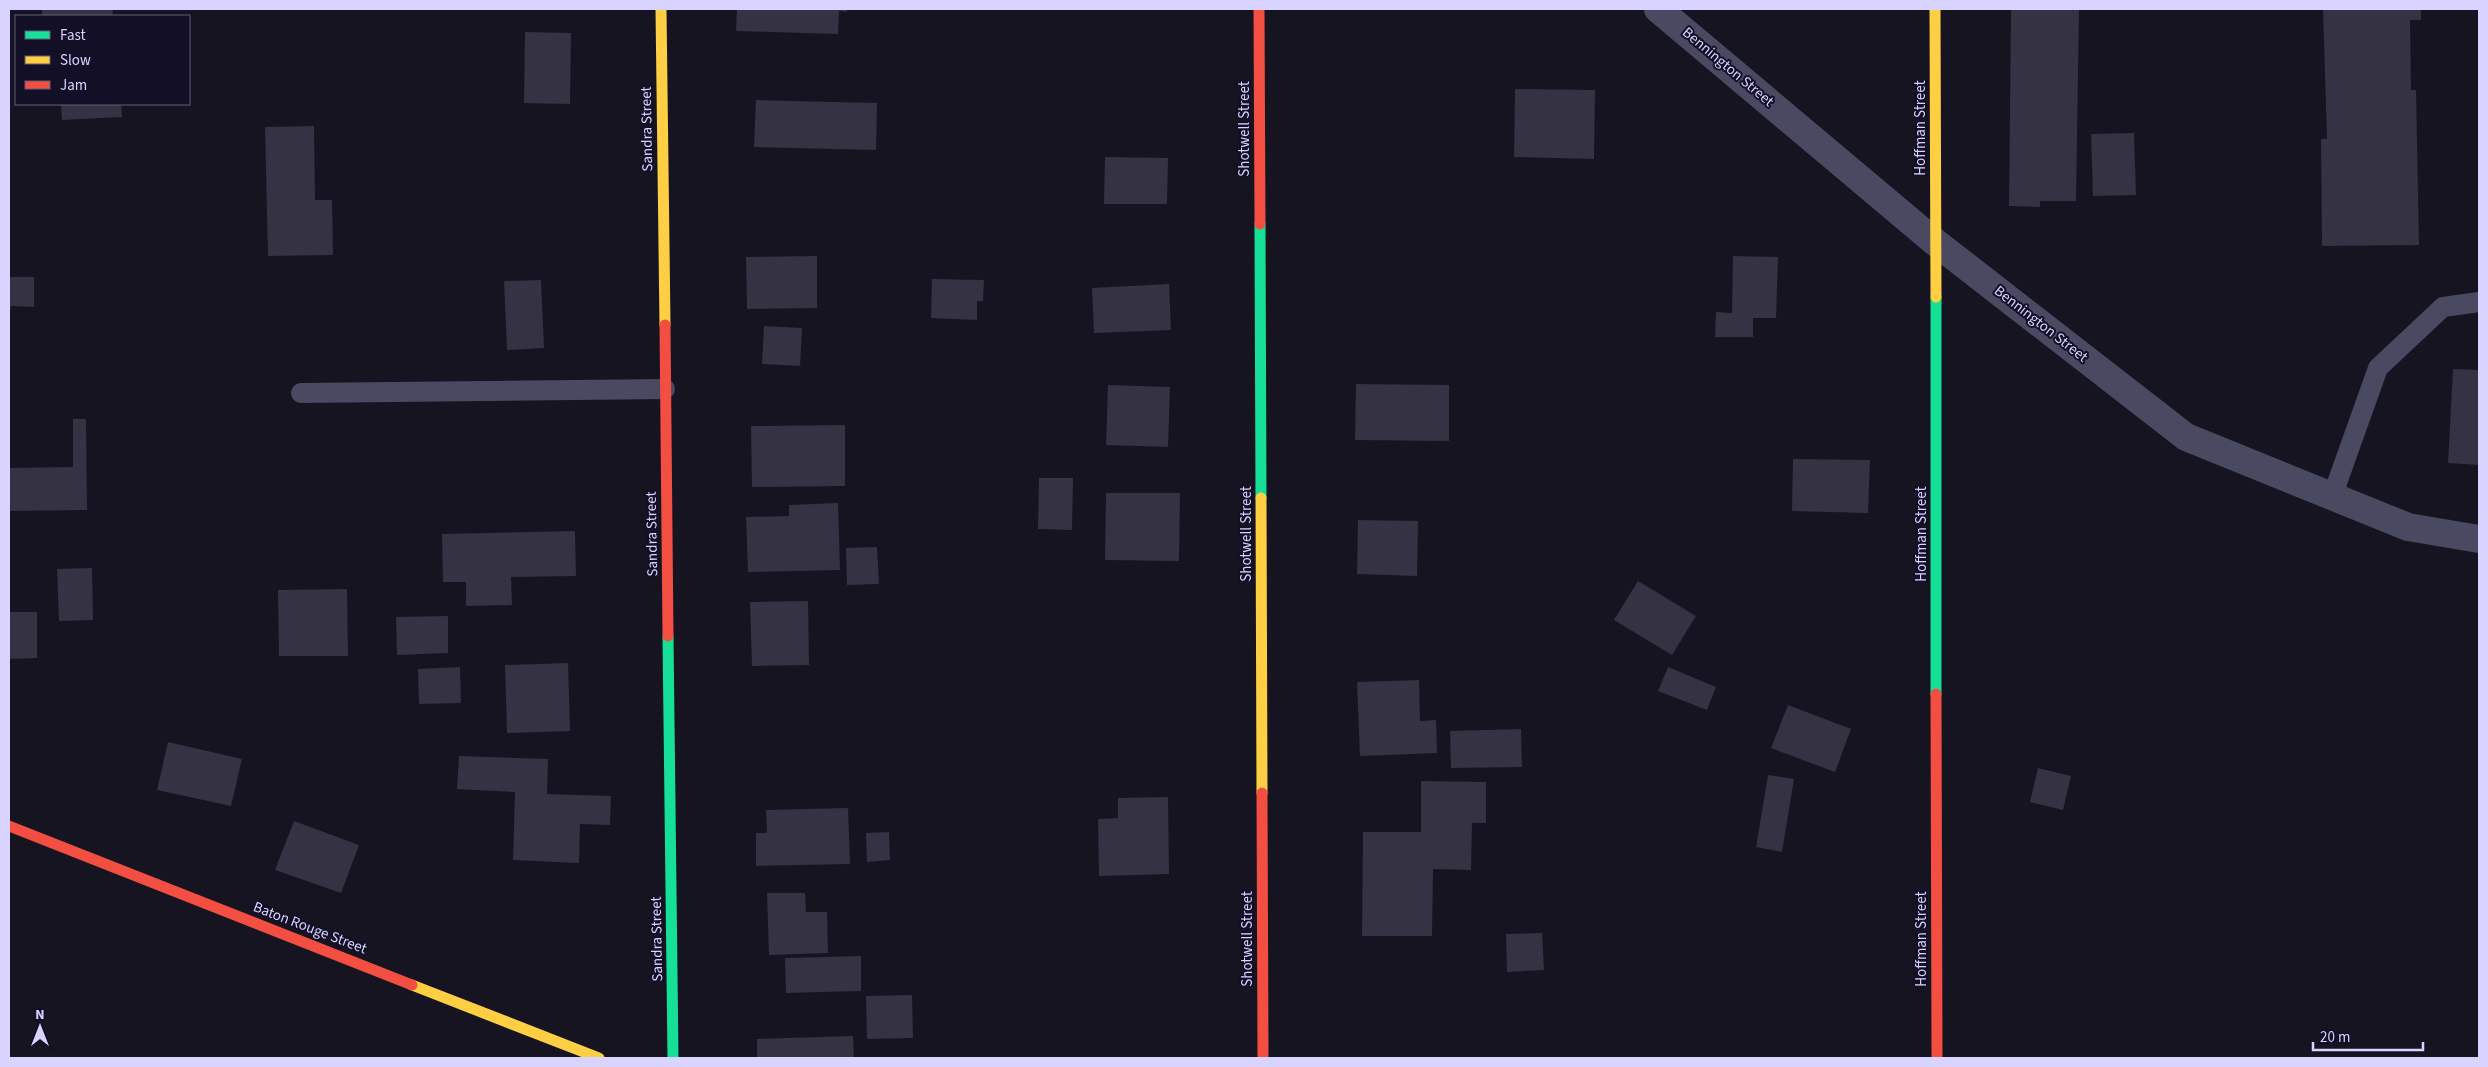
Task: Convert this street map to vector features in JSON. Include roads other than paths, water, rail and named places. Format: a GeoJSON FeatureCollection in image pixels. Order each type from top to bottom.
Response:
{"type":"FeatureCollection","features":[{"type":"Feature","properties":{"kind":"street","name":"Sandra Street"},"geometry":{"type":"LineString","coordinates":[[661,9],[674,1058]]}},
{"type":"Feature","properties":{"kind":"street","name":"Shotwell Street"},"geometry":{"type":"LineString","coordinates":[[1258,9],[1263,1058]]}},
{"type":"Feature","properties":{"kind":"street","name":"Bennington Street"},"geometry":{"type":"LineString","coordinates":[[1658,9],[1935,242],[2186,436],[2408,527],[2479,539]]}},
{"type":"Feature","properties":{"kind":"street","name":"Hoffman Street"},"geometry":{"type":"LineString","coordinates":[[1935,9],[1937,1058]]}},
{"type":"Feature","properties":{"kind":"street","name":"Baton Rouge Street"},"geometry":{"type":"LineString","coordinates":[[9,826],[599,1058]]}},
{"type":"Feature","properties":{"kind":"lane"},"geometry":{"type":"LineString","coordinates":[[2332,496],[2378,368],[2443,307],[2479,302]]}},
{"type":"Feature","properties":{"kind":"lane"},"geometry":{"type":"LineString","coordinates":[[301,393],[665,389]]}}]}
